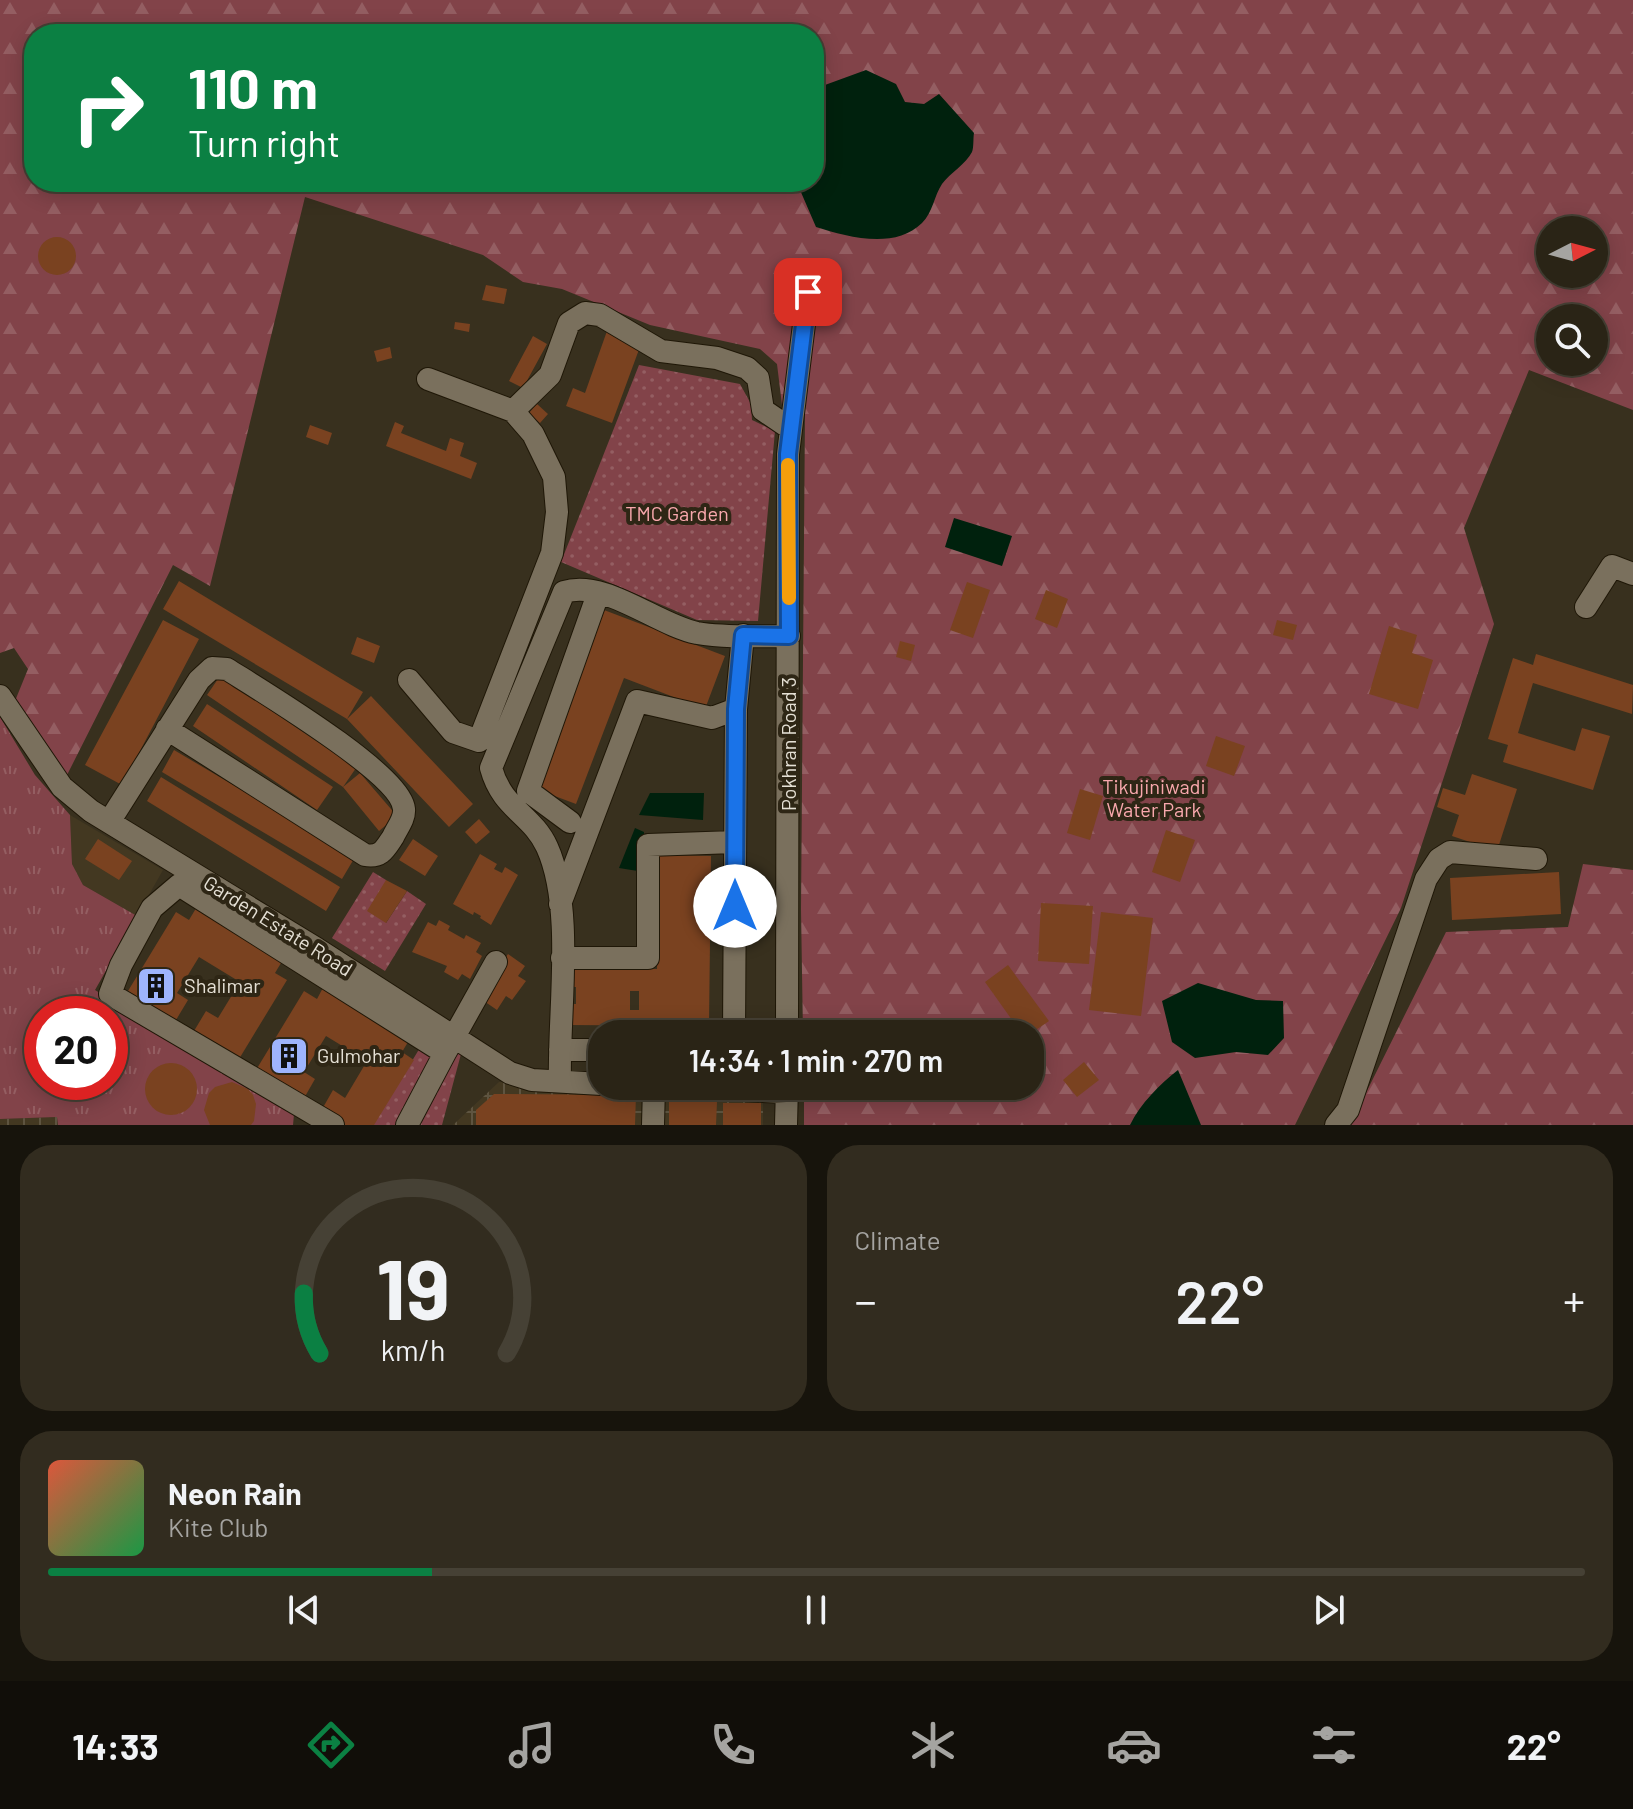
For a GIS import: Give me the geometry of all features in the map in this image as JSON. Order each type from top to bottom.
[{"type":"street","name":"Pokhran Road 3","points":[[787,1020],[788,454],[808,292]]},
{"type":"street","points":[[513,411],[550,375],[569,323],[585,313],[600,315],[661,351],[717,358],[747,368],[758,378],[763,410],[791,429]]},
{"type":"street","points":[[409,680],[453,732],[479,741],[552,553],[557,512],[554,477],[533,434],[513,411],[428,379]]},
{"type":"street","points":[[1586,607],[1612,566],[1633,574]]},
{"type":"street","points":[[560,1081],[563,919],[548,849],[538,830],[515,810],[496,787],[491,768],[564,592],[578,588],[598,594],[695,632],[789,636]]},
{"type":"street","points":[[570,822],[528,791],[598,594]]},
{"type":"street","points":[[734,1020],[736,709],[743,635]]},
{"type":"street","points":[[109,822],[167,729],[199,680],[212,668],[227,669],[359,756],[399,796],[405,807],[403,818],[384,852],[375,856],[365,855],[167,729]]},
{"type":"street","name":"Garden Estate Road","points":[[0,696],[62,787],[300,960],[450,1046],[520,1078],[588,1083]]},
{"type":"street","points":[[560,905],[637,701],[712,718],[736,709]]},
{"type":"street","points":[[562,958],[648,958],[648,845],[735,842]]},
{"type":"street","points":[[1336,1125],[1348,1110],[1426,879],[1439,859],[1450,852],[1536,859]]},
{"type":"street","points":[[300,960],[179,885],[152,908],[121,965],[110,994],[187,1028],[322,1115]]},
{"type":"street","points":[[407,1125],[496,962]]},
{"type":"street","points":[[560,1050],[588,1050]]},
{"type":"street","points":[[653,1125],[654,1100]]},
{"type":"street","points":[[786,1125],[787,1100]]},
{"type":"shaded area","points":[[866,70],[896,84],[905,102],[924,104],[939,94],[974,133],[972,152],[942,184],[926,219],[911,231],[885,239],[870,239],[816,227],[801,192],[824,192],[824,85]]},
{"type":"shaded area","points":[[954,518],[1012,536],[1002,566],[945,547]]},
{"type":"shaded area","points":[[650,793],[704,793],[703,820],[639,815]]},
{"type":"shaded area","points":[[70,815],[163,870],[137,916],[83,885],[72,864]]},
{"type":"shaded area","points":[[635,828],[644,832],[644,872],[619,868]]},
{"type":"shaded area","points":[[1198,983],[1256,1000],[1283,1001],[1284,1038],[1268,1055],[1236,1052],[1195,1058],[1172,1042],[1162,1001]]},
{"type":"shaded area","points":[[1178,1070],[1201,1125],[1130,1125],[1151,1095]]},
{"type":"shaded area","points":[[499,1082],[588,1088],[588,1100],[763,1100],[763,1125],[453,1125]]},
{"type":"shaded area","points":[[57,1117],[58,1125],[0,1125],[0,1119]]},
{"type":"green space","name":"Tikujiniwadi Water Park","points":[[0,0],[1633,0],[1633,410],[1545,376],[1608,376],[1608,304],[1536,304],[1536,373],[1529,370],[1464,528],[1494,624],[1401,908],[1295,1125],[804,1125],[804,1100],[1044,1100],[1044,1020],[803,1020],[805,414],[782,405],[777,364],[760,349],[650,325],[562,289],[523,282],[483,255],[305,197],[210,586],[173,565],[66,777],[15,701],[28,669],[14,648],[0,653]]},
{"type":"green space","name":"TMC Garden","points":[[639,365],[740,384],[751,404],[752,420],[775,431],[758,621],[697,620],[561,562]]},
{"type":"green space","points":[[0,717],[35,775],[70,815],[72,864],[83,885],[137,916],[95,990],[105,996],[24,996],[24,1100],[128,1100],[128,1011],[294,1114],[293,1125],[58,1125],[57,1117],[0,1119]]},
{"type":"green space","points":[[1583,864],[1633,870],[1633,1125],[1350,1125],[1446,932],[1568,927]]},
{"type":"green space","points":[[373,872],[386,880],[386,923],[407,891],[426,904],[385,971],[332,938]]},
{"type":"green space","points":[[429,1033],[461,1054],[442,1125],[373,1125]]},
{"type":"building","points":[[57,237],[71,242],[76,256],[71,270],[57,275],[43,270],[38,256],[43,242]]},
{"type":"building","points":[[486,285],[507,289],[504,304],[482,300]]},
{"type":"building","points":[[455,322],[470,324],[469,332],[454,329]]},
{"type":"building","points":[[607,331],[641,344],[612,423],[566,406],[573,388],[585,393]]},
{"type":"building","points":[[533,336],[547,344],[523,388],[509,381]]},
{"type":"building","points":[[390,347],[392,358],[377,362],[374,351]]},
{"type":"building","points":[[537,404],[548,414],[540,423],[529,413]]},
{"type":"building","points":[[395,422],[404,426],[401,433],[446,451],[450,438],[464,443],[460,456],[477,463],[471,479],[386,446]]},
{"type":"building","points":[[310,425],[332,433],[328,445],[306,437]]},
{"type":"building","points":[[179,581],[363,692],[347,719],[163,609]]},
{"type":"building","points":[[967,582],[990,590],[973,638],[950,630]]},
{"type":"building","points":[[1046,590],[1068,599],[1057,628],[1035,619]]},
{"type":"building","points":[[604,610],[725,656],[705,709],[624,678],[576,804],[536,789]]},
{"type":"building","points":[[163,620],[199,639],[122,785],[85,765]]},
{"type":"building","points":[[1277,620],[1297,625],[1293,640],[1273,635]]},
{"type":"building","points":[[1389,626],[1417,635],[1412,653],[1433,660],[1418,709],[1369,694]]},
{"type":"building","points":[[357,637],[380,646],[374,663],[351,654]]},
{"type":"building","points":[[900,641],[915,645],[911,661],[896,657]]},
{"type":"building","points":[[1536,654],[1633,685],[1632,714],[1533,683],[1518,733],[1575,751],[1582,728],[1610,736],[1593,790],[1503,762],[1508,745],[1488,739],[1513,658],[1533,665]]},
{"type":"building","points":[[220,676],[356,768],[343,787],[207,695]]},
{"type":"building","points":[[371,696],[473,804],[449,827],[347,719]]},
{"type":"building","points":[[207,704],[333,787],[317,810],[193,726]]},
{"type":"building","points":[[1216,736],[1245,746],[1234,776],[1206,766]]},
{"type":"building","points":[[174,750],[355,857],[342,879],[162,772]]},
{"type":"building","points":[[360,773],[397,816],[379,831],[343,787]]},
{"type":"building","points":[[1472,774],[1517,789],[1497,851],[1452,836],[1459,815],[1437,807],[1443,788],[1465,795]]},
{"type":"building","points":[[161,777],[340,887],[326,911],[147,801]]},
{"type":"building","points":[[1080,789],[1103,796],[1090,840],[1067,833]]},
{"type":"building","points":[[479,819],[490,832],[476,844],[465,832]]},
{"type":"building","points":[[1166,830],[1195,840],[1180,882],[1152,872]]},
{"type":"building","points":[[98,839],[132,861],[119,880],[85,859]]},
{"type":"building","points":[[413,839],[438,856],[425,876],[399,860]]},
{"type":"building","points":[[480,854],[497,864],[494,869],[502,873],[505,867],[518,875],[491,925],[474,912],[473,915],[453,904]]},
{"type":"building","points":[[658,855],[711,856],[709,1020],[588,1020],[588,1025],[568,1025],[568,1004],[576,1004],[576,987],[568,987],[568,969],[657,969]],"holes":[[[630,991],[639,991],[639,1010],[630,1010]]]},
{"type":"building","points":[[1559,872],[1561,914],[1452,920],[1450,878]]},
{"type":"building","points":[[386,880],[407,891],[386,923],[367,911]]},
{"type":"building","points":[[1041,903],[1093,906],[1089,964],[1038,961]]},
{"type":"building","name":"Shalimar","points":[[198,905],[284,958],[275,973],[287,980],[239,1059],[194,1031],[206,1011],[218,1018],[240,982],[199,957],[177,993],[188,1000],[176,1020],[128,991],[176,912],[189,920]]},
{"type":"building","points":[[1101,912],[1153,918],[1141,1016],[1089,1010]]},
{"type":"building","points":[[439,920],[450,926],[448,930],[464,939],[466,935],[481,943],[476,952],[482,956],[470,979],[462,974],[458,980],[444,972],[447,966],[412,952],[428,922],[436,926]]},
{"type":"building","points":[[508,954],[525,966],[518,976],[526,981],[512,1000],[506,996],[497,1010],[478,997]]},
{"type":"building","points":[[1008,965],[1049,1021],[1044,1024],[1044,1020],[1012,1020],[985,982]]},
{"type":"building","name":"Gulmohar","points":[[325,984],[411,1037],[402,1052],[414,1060],[374,1125],[344,1125],[321,1111],[333,1090],[345,1098],[367,1061],[326,1036],[304,1072],[315,1079],[303,1100],[256,1070],[304,991],[317,999]]},
{"type":"building","points":[[1084,1062],[1099,1080],[1077,1097],[1063,1080]]},
{"type":"building","points":[[171,1063],[189,1071],[197,1089],[189,1107],[171,1115],[153,1107],[145,1089],[153,1071]]},
{"type":"building","points":[[232,1082],[248,1089],[253,1095],[256,1104],[254,1121],[251,1125],[210,1125],[204,1110],[209,1093],[215,1087]]},
{"type":"building","points":[[494,1094],[588,1095],[588,1100],[636,1100],[635,1125],[476,1125],[476,1110]]},
{"type":"building","points":[[669,1102],[717,1102],[716,1125],[669,1125]]},
{"type":"building","points":[[723,1103],[761,1103],[761,1125],[723,1125]]},
{"type":"slow traffic","points":[[788,465],[789,598]]},
{"type":"place","name":"Shalimar","points":[[156,986]]},
{"type":"place","name":"Gulmohar","points":[[289,1056]]},
{"type":"route","points":[[735,906],[736,709],[743,635],[789,636],[788,454],[808,292]]}]
